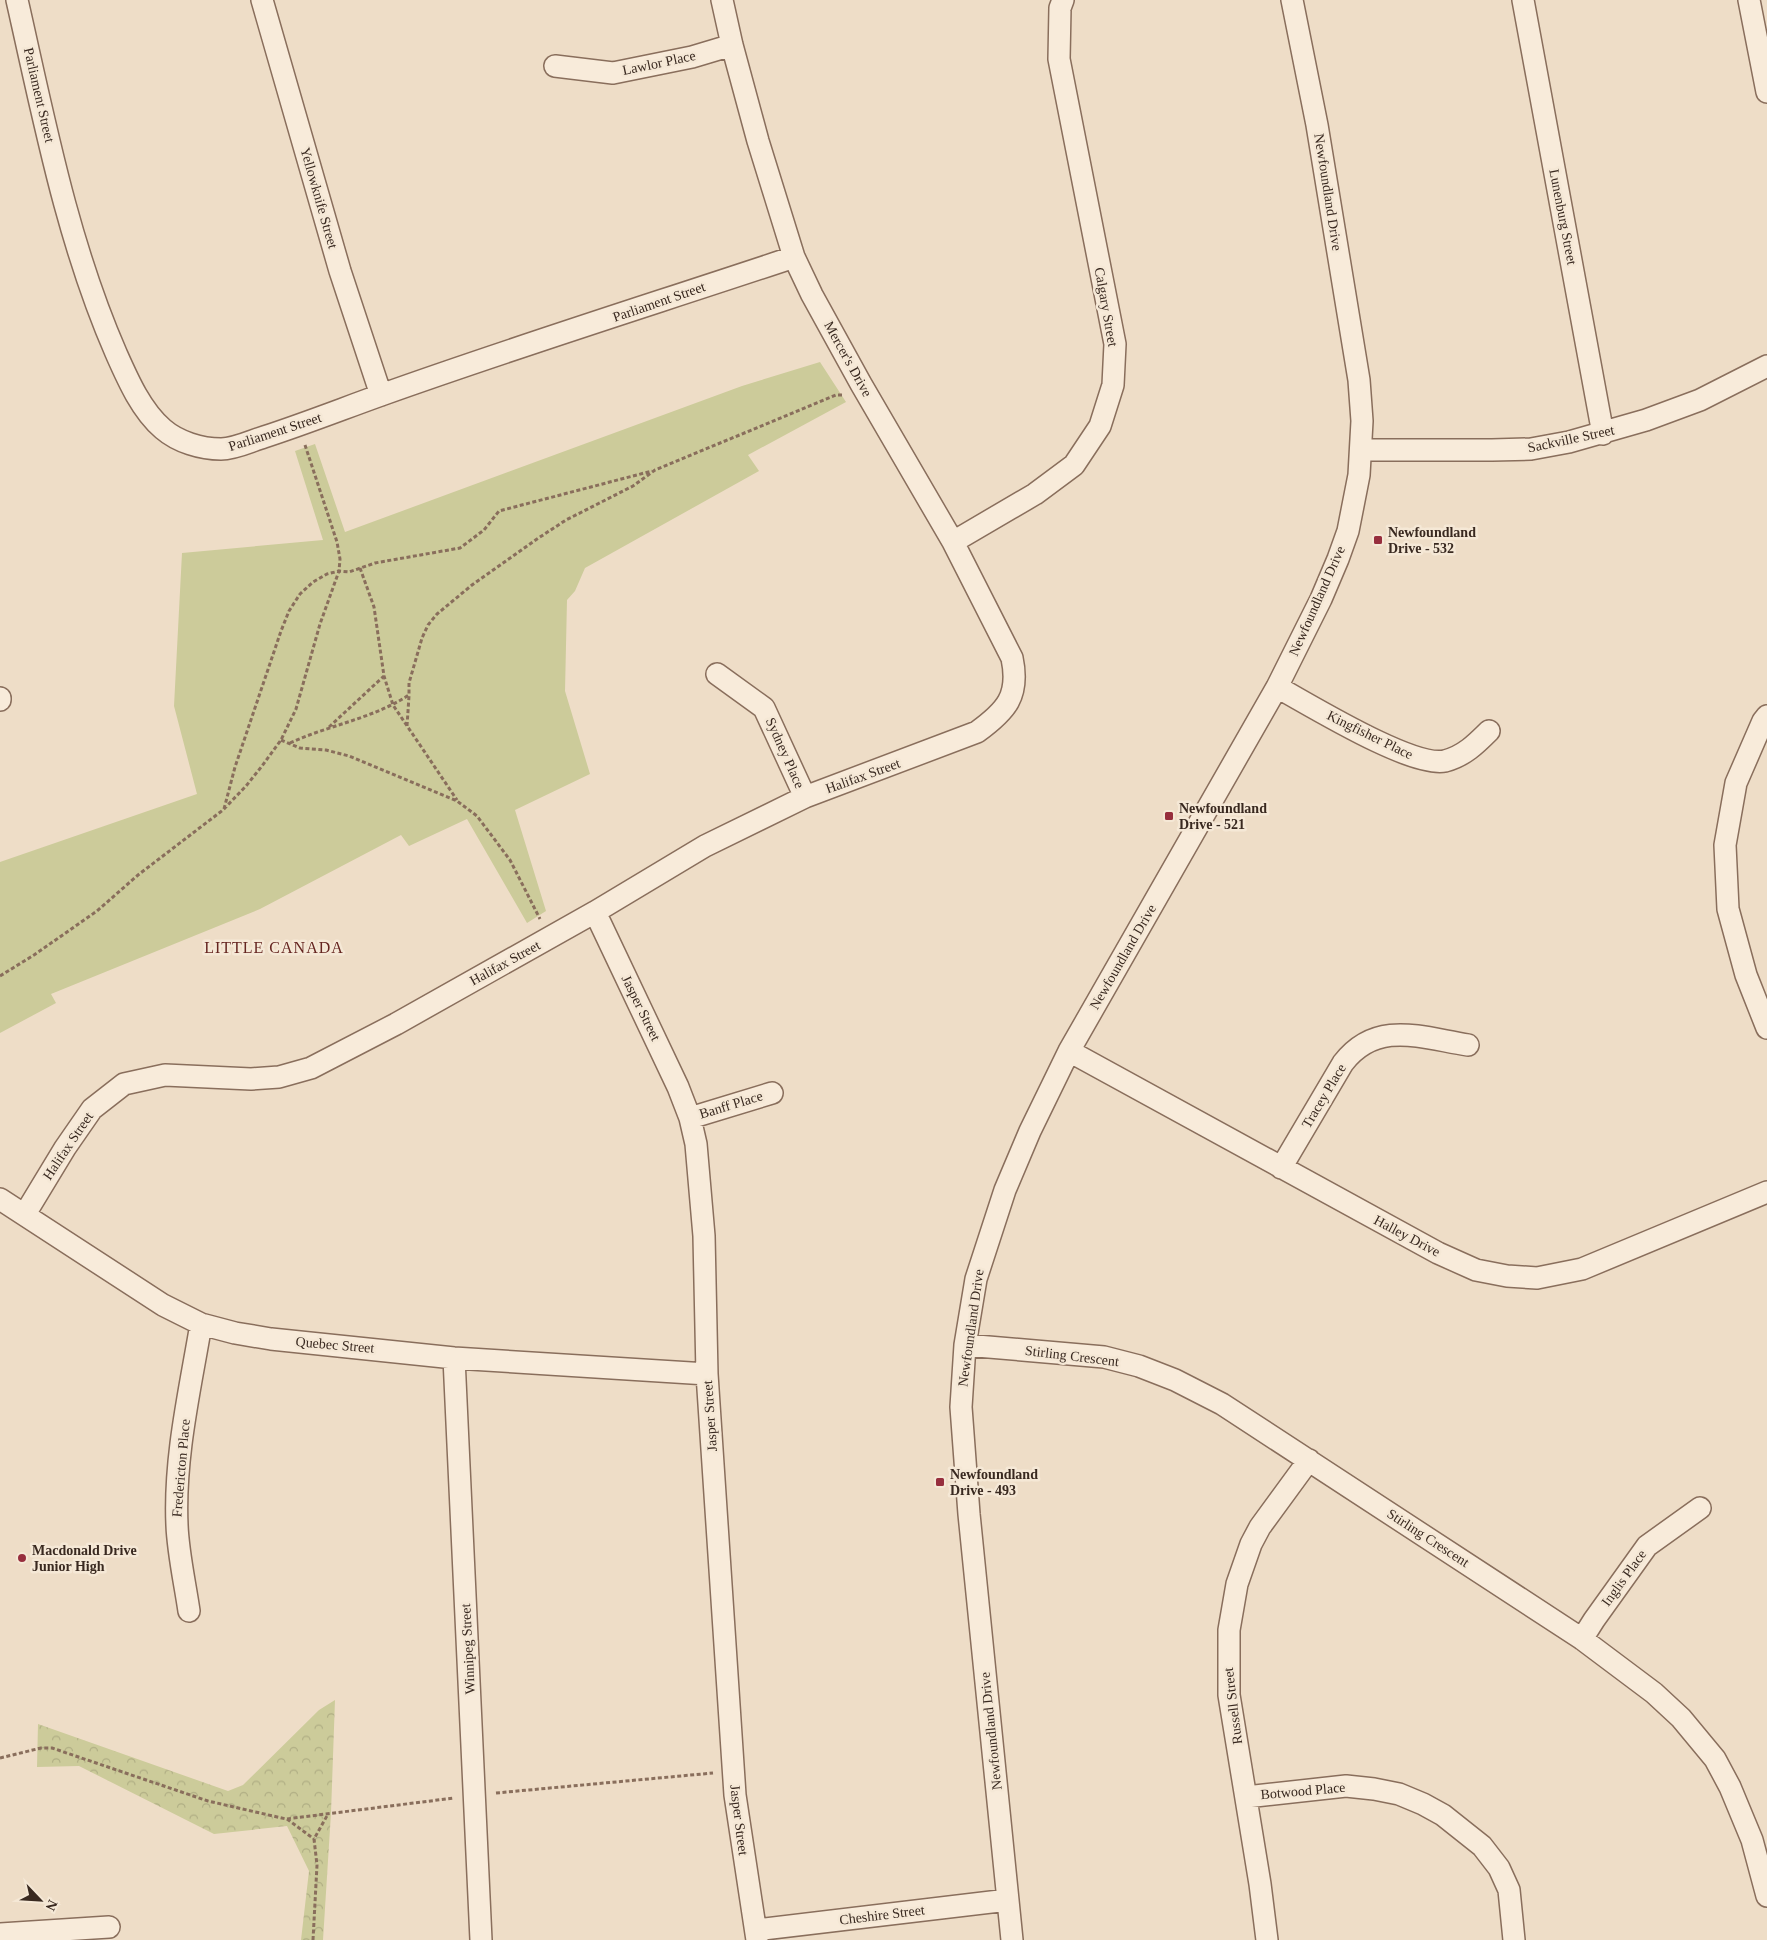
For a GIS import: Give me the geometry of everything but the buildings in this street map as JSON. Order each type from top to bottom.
[{"type":"street","name":"Parliament Street","points":[[17,0],[46,128],[72,230],[97,309],[125,372],[145,409],[164,430],[182,442],[222,449],[301,425],[381,395],[794,256]]},
{"type":"street","name":"Yellowknife Street","points":[[262,0],[340,271],[381,395]]},
{"type":"street","name":"Mercer's Drive","points":[[722,0],[758,141],[794,256],[812,295],[952,542],[1012,658],[1016,675],[1011,699]]},
{"type":"street","name":"Calgary Street","points":[[952,542],[1035,494],[1074,465],[1100,426],[1113,385],[1115,344],[1060,59],[1060,8],[1064,0]]},
{"type":"street","name":"Newfoundland Drive","points":[[1012,1940],[969,1514],[961,1407],[965,1345],[976,1279],[1005,1190],[1030,1131],[1069,1051],[1277,687],[1321,599],[1338,559],[1354,502],[1362,450],[1359,380],[1317,125],[1292,0]]},
{"type":"street","name":"Lunenburg Street","points":[[1523,0],[1603,434]]},
{"type":"street","points":[[1749,0],[1767,92]]},
{"type":"street","name":"Lawlor Place","points":[[555,66],[613,73],[692,57],[732,45]]},
{"type":"street","name":"Sackville Street","points":[[1362,450],[1464,451],[1531,449],[1603,434],[1646,420],[1700,400],[1767,366]]},
{"type":"street","name":"Sydney Place","points":[[717,674],[764,708],[805,797]]},
{"type":"street","name":"Kingfisher Place","points":[[1277,687],[1393,749],[1430,761],[1443,761],[1457,757],[1470,750],[1489,731]]},
{"type":"street","name":"Halifax Street","points":[[25,1214],[65,1148],[92,1109],[124,1084],[164,1075],[251,1079],[279,1077],[310,1068],[396,1024],[595,912],[704,846],[805,797],[977,732],[997,718],[1011,699]]},
{"type":"street","points":[[1767,716],[1763,721],[1736,783],[1725,845],[1728,909],[1746,975],[1767,1028]]},
{"type":"street","name":"Jasper Street","points":[[595,912],[678,1087],[690,1118],[696,1144],[704,1236],[707,1374],[736,1795],[756,1935]]},
{"type":"street","name":"Tracey Place","points":[[1281,1168],[1343,1063],[1352,1052],[1364,1043],[1378,1036],[1395,1034],[1468,1045]]},
{"type":"street","name":"Halley Drive","points":[[1069,1051],[1438,1253],[1476,1270],[1507,1276],[1536,1278],[1582,1269],[1767,1192]]},
{"type":"street","name":"Banff Place","points":[[690,1118],[772,1093]]},
{"type":"street","name":"Quebec Street","points":[[0,1199],[163,1305],[202,1324],[235,1333],[271,1339],[454,1358],[707,1374]]},
{"type":"street","name":"Fredericton Place","points":[[189,1612],[177,1525],[179,1469],[184,1424],[202,1324]]},
{"type":"street","name":"Stirling Crescent","points":[[965,1345],[1104,1357],[1139,1366],[1175,1380],[1222,1404],[1582,1639],[1654,1692],[1682,1718],[1711,1753],[1730,1787],[1741,1813],[1752,1840],[1766,1888]]},
{"type":"street","name":"Winnipeg Street","points":[[454,1358],[482,1940]]},
{"type":"street","name":"Russell Street","points":[[1267,1940],[1229,1695],[1227,1662],[1229,1630],[1237,1584],[1251,1544],[1260,1527],[1308,1460]]},
{"type":"street","name":"Inglis Place","points":[[1582,1639],[1647,1546],[1700,1508]]},
{"type":"street","name":"Botwood Place","points":[[1246,1796],[1346,1786],[1398,1794],[1423,1804],[1443,1815],[1482,1846],[1499,1868],[1509,1890],[1514,1940]]},
{"type":"street","name":"Cheshire Street","points":[[756,1935],[1008,1900]]},
{"type":"street","points":[[0,1934],[109,1927]]},
{"type":"path","points":[[223,810],[289,611],[300,594],[313,582],[327,574],[339,571],[349,572],[394,559],[460,548],[484,530],[499,511],[655,470],[836,395],[846,395]]},
{"type":"path","points":[[0,976],[97,911],[138,875],[223,810],[246,786],[281,740],[296,709],[320,624],[339,571],[340,559],[338,542],[305,445]]},
{"type":"path","points":[[407,726],[410,683],[422,638],[428,625],[437,614],[472,585],[537,539],[566,520],[633,486],[655,470]]},
{"type":"path","points":[[360,568],[374,607],[384,676],[393,705],[457,801]]},
{"type":"path","points":[[327,729],[384,676]]},
{"type":"path","points":[[290,743],[393,705],[409,695]]},
{"type":"path","points":[[281,740],[300,748],[326,750],[350,756],[457,801],[477,816],[510,860],[540,919]]},
{"type":"path","points":[[0,1758],[41,1748],[52,1748],[208,1801],[286,1819],[457,1798]]},
{"type":"path","points":[[496,1793],[716,1773]]},
{"type":"path","points":[[313,1940],[317,1865],[314,1839],[328,1813]]},
{"type":"path","points":[[286,1819],[314,1839]]},
{"type":"green space","points":[[820,362],[846,402],[748,455],[759,471],[585,568],[575,591],[567,600],[565,691],[590,774],[515,810],[546,911],[527,923],[467,819],[409,846],[401,835],[260,909],[51,994],[56,1003],[0,1033],[0,862],[197,794],[174,706],[182,553],[323,540],[295,451],[315,444],[345,532],[742,386]]},
{"type":"green space","points":[[335,1700],[331,1813],[323,1940],[301,1940],[309,1871],[287,1826],[214,1834],[79,1766],[37,1767],[38,1724],[228,1791],[243,1785],[319,1710]]},
{"type":"place","name":"Newfoundland Drive - 532","points":[[1378,540]]},
{"type":"place","name":"Newfoundland Drive - 521","points":[[1169,816]]},
{"type":"place","name":"Newfoundland Drive - 493","points":[[940,1482]]},
{"type":"place","name":"Macdonald Drive Junior High","points":[[22,1558]]},
{"type":"district","name":"LITTLE CANADA","points":[[274,947]]}]
